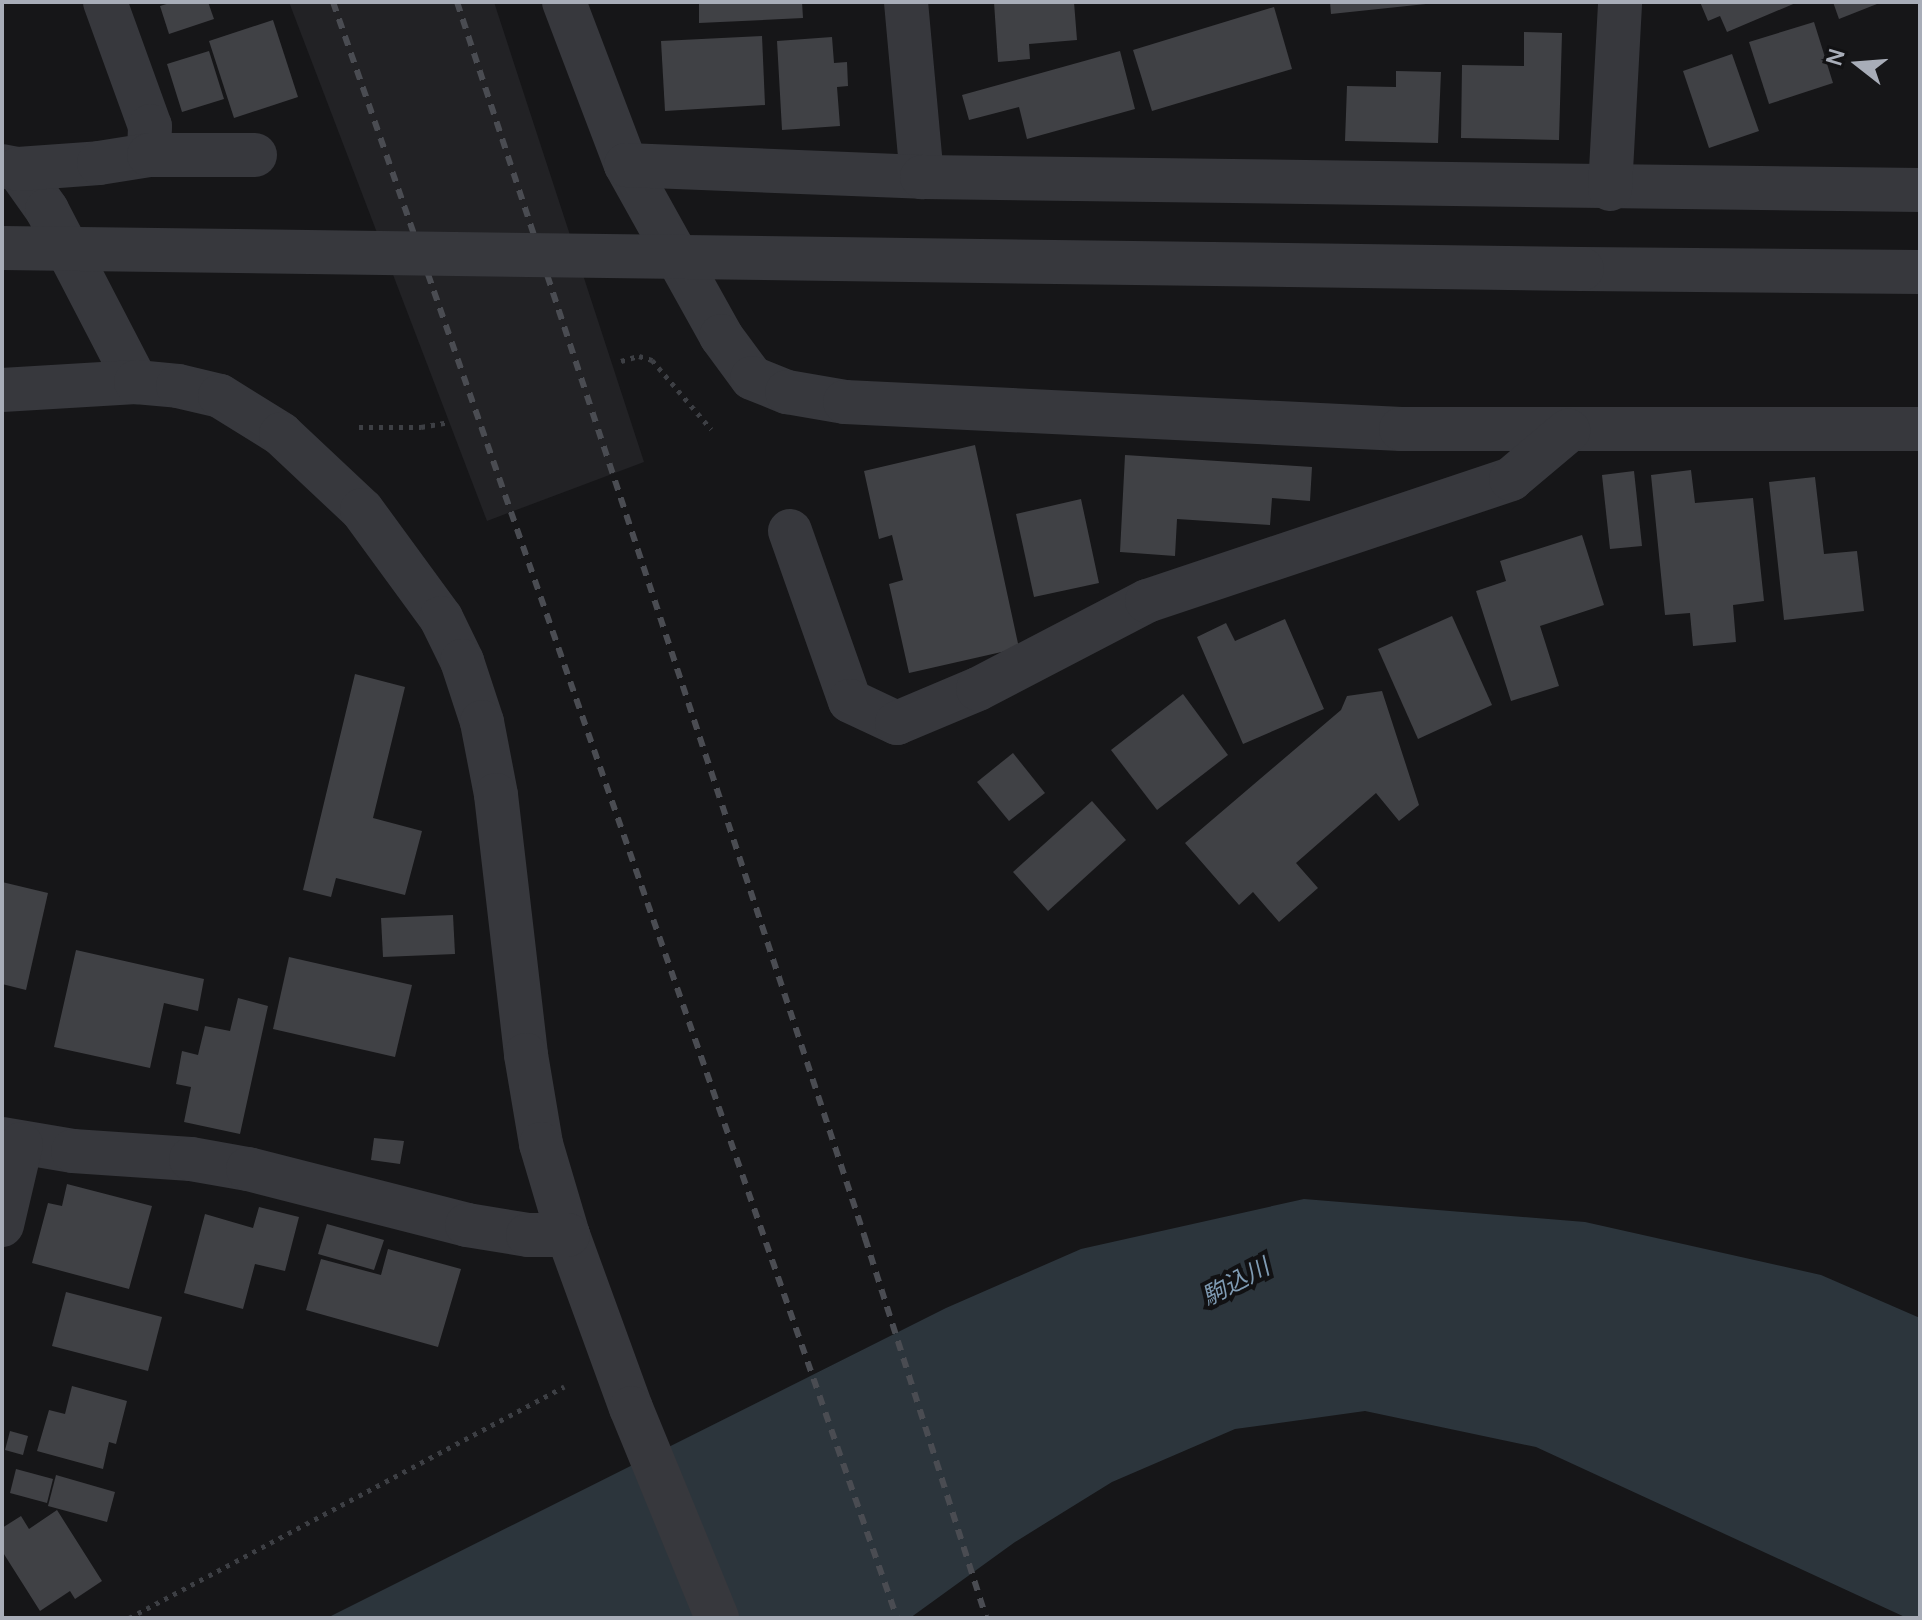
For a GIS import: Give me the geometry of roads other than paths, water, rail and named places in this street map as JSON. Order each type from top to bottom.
[{"type":"street","points":[[105,2],[150,126],[149,155]]},
{"type":"street","points":[[564,2],[626,165],[721,336],[752,378],[787,392],[860,403],[1401,429],[1920,429]]},
{"type":"street","points":[[906,2],[922,177]]},
{"type":"street","points":[[1610,189],[1620,2]]},
{"type":"street","points":[[10,168],[99,163],[149,155],[255,155]]},
{"type":"street","points":[[626,165],[922,177],[1610,189],[1920,190]]},
{"type":"street","points":[[10,168],[47,210],[136,382]]},
{"type":"street","points":[[2,248],[1920,272]]},
{"type":"street","points":[[2,390],[136,382],[178,386],[220,396],[281,434],[362,510],[441,618],[462,661],[482,722],[503,847],[526,1055],[541,1144],[568,1235],[631,1408],[717,1618]]},
{"type":"street","points":[[790,531],[850,701],[897,723],[978,689],[1147,601],[1511,479],[1568,431]]},
{"type":"street","points":[[2,1225],[12,1141],[191,1159],[248,1169],[467,1225],[528,1235],[568,1235]]},
{"type":"water","name":"駒込川","points":[[1304,1199],[1585,1222],[1821,1275],[1920,1318],[1920,1618],[1907,1618],[1536,1447],[1365,1411],[1235,1429],[1112,1482],[1015,1542],[910,1618],[327,1618],[946,1308],[1081,1249]]},
{"type":"railway","points":[[333,2],[897,1618]]},
{"type":"railway","points":[[457,2],[865,1238],[986,1618]]}]
